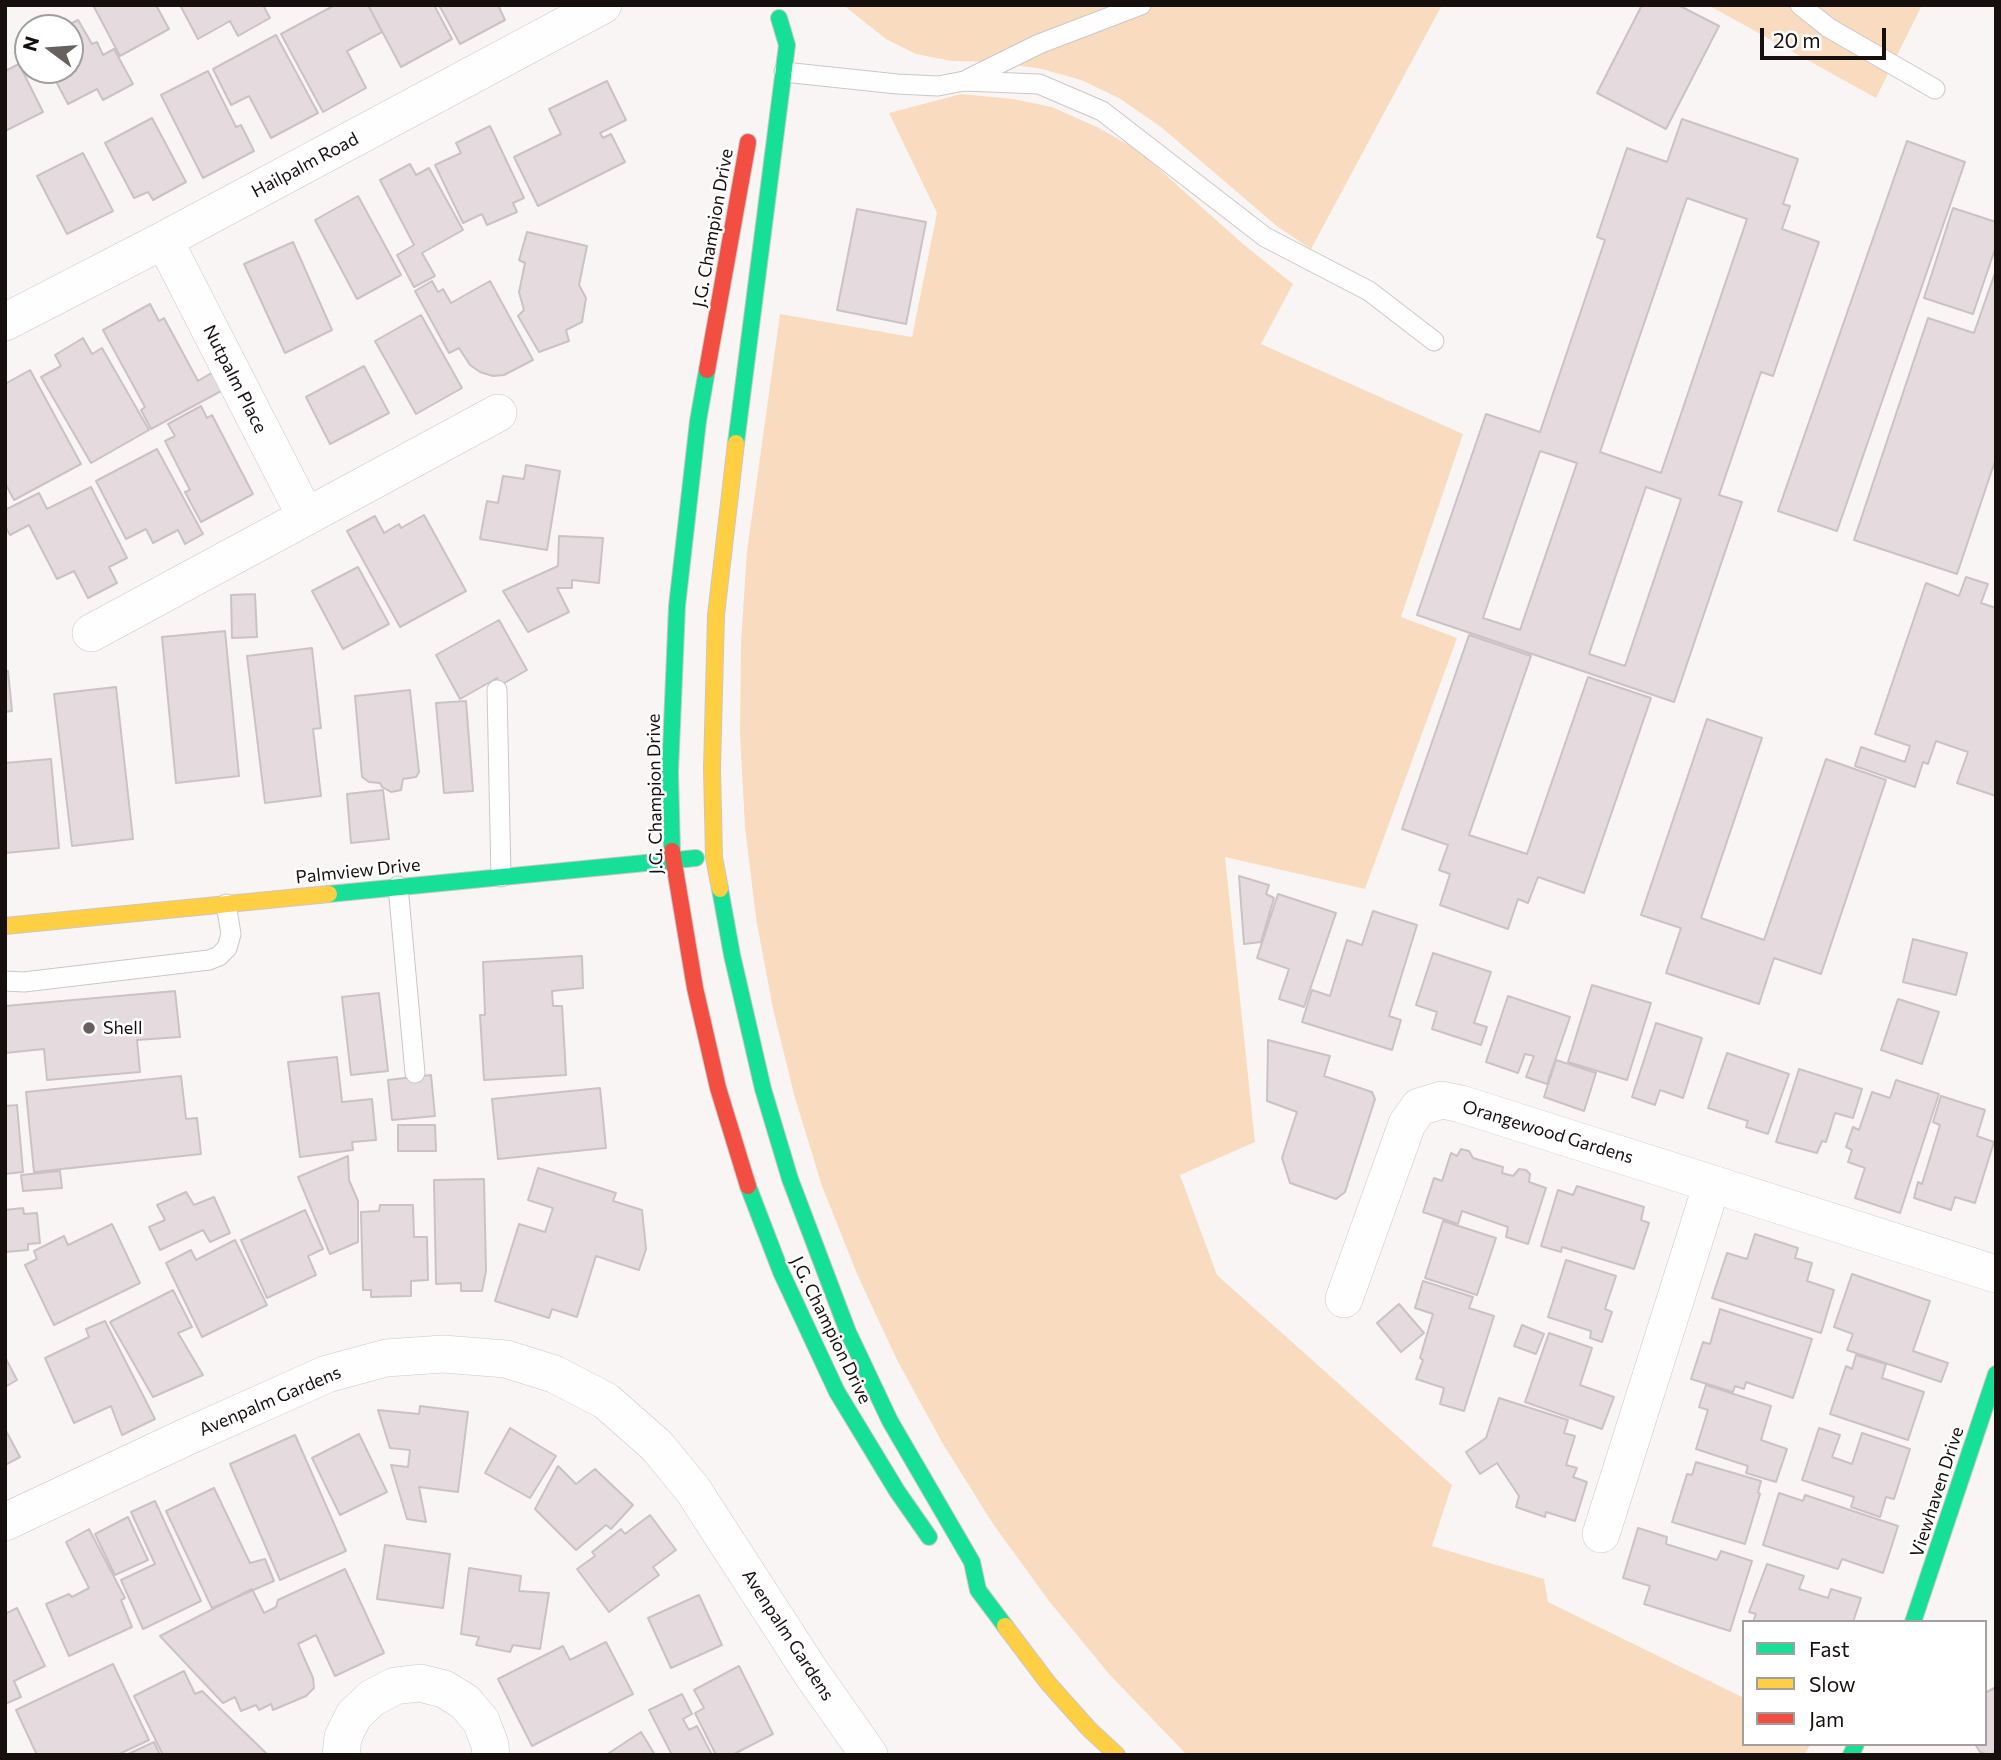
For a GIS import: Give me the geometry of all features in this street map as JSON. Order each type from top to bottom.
[{"type":"main road","name":"J.G. Champion Drive","points":[[769,35],[780,12]]},
{"type":"main road","name":"J.G. Champion Drive","points":[[780,12],[787,45],[716,615],[712,769],[714,857],[743,1011],[790,1179],[848,1332],[890,1421],[972,1562],[978,1590]]},
{"type":"main road","name":"J.G. Champion Drive","points":[[750,126],[698,421],[677,606],[670,772],[672,860],[695,988],[718,1087],[749,1191],[781,1272],[837,1392],[897,1491],[936,1546]]},
{"type":"main road","name":"Palmview Drive","points":[[5,926],[714,857]]},
{"type":"main road","name":"Viewhaven Drive","points":[[1914,1620],[1996,1374]]},
{"type":"main road","name":"J.G. Champion Drive","points":[[959,1579],[978,1590],[1048,1683],[1089,1729],[1117,1755]]},
{"type":"street","name":"Hailpalm Road","points":[[5,322],[603,5]]},
{"type":"street","name":"Nutpalm Place","points":[[164,240],[306,517]]},
{"type":"street","points":[[91,633],[498,413]]},
{"type":"street","name":"Orangewood Gardens","points":[[1344,1299],[1407,1124],[1419,1107],[1442,1100],[1996,1274]]},
{"type":"street","points":[[1601,1534],[1713,1184]]},
{"type":"street","name":"Avenpalm Gardens","points":[[5,1522],[327,1374],[386,1358],[443,1354],[506,1359],[554,1374],[606,1401],[657,1446],[693,1490],[810,1671],[869,1755]]},
{"type":"street","points":[[341,1755],[344,1737],[354,1715],[372,1698],[395,1686],[420,1684],[444,1689],[465,1702],[481,1721],[491,1755]]},
{"type":"lane","points":[[964,81],[1039,44],[1141,5]]},
{"type":"lane","points":[[1800,5],[1829,28],[1935,89]]},
{"type":"lane","points":[[783,72],[938,86],[964,81],[1039,84],[1102,111],[1265,237],[1369,291],[1434,341]]},
{"type":"lane","points":[[497,691],[501,877]]},
{"type":"lane","points":[[398,886],[415,1073]]},
{"type":"lane","points":[[5,981],[24,982],[209,960],[228,948],[231,934],[226,904]]},
{"type":"shaded area","points":[[843,5],[1442,5],[1311,249],[1278,227],[1161,127],[1119,98],[1081,80],[1042,69],[997,62],[951,61],[916,54],[886,39]]},
{"type":"shaded area","points":[[1708,5],[1922,5],[1876,98]]},
{"type":"shaded area","points":[[961,94],[1013,99],[1052,107],[1099,128],[1139,151],[1243,244],[1293,284],[1261,344],[1463,434],[1401,617],[1457,638],[1365,889],[1225,857],[1255,1142],[1180,1175],[1217,1275],[1452,1485],[1432,1546],[1544,1579],[1548,1602],[1742,1697],[1742,1746],[1810,1746],[1804,1755],[1187,1755],[1109,1674],[1049,1601],[993,1524],[943,1444],[897,1360],[857,1274],[822,1186],[795,1098],[773,1009],[756,918],[745,827],[740,735],[741,642],[747,551],[780,314],[912,337],[937,213],[889,113]]},
{"type":"building","points":[[93,5],[156,5],[169,29],[120,56]]},
{"type":"building","points":[[180,5],[263,5],[270,18],[238,36],[230,21],[198,39]]},
{"type":"building","points":[[335,5],[368,5],[382,32],[347,51],[366,88],[323,112],[281,34]]},
{"type":"building","points":[[368,5],[434,5],[452,39],[401,67]]},
{"type":"building","points":[[439,5],[498,5],[505,20],[460,44]]},
{"type":"building","points":[[1642,5],[1678,5],[1719,26],[1666,129],[1597,93]]},
{"type":"building","points":[[84,30],[92,44],[97,42],[103,55],[114,49],[133,84],[103,100],[97,89],[68,104],[57,84],[84,84]]},
{"type":"building","points":[[276,35],[318,113],[271,138],[249,96],[231,105],[213,69]]},
{"type":"building","points":[[14,66],[14,84],[29,84],[43,112],[5,131],[5,71]]},
{"type":"building","points":[[208,71],[236,127],[241,125],[254,151],[203,178],[161,95]]},
{"type":"building","points":[[607,81],[626,120],[600,133],[603,138],[611,134],[625,162],[538,206],[514,157],[561,134],[549,109]]},
{"type":"building","points":[[152,118],[186,182],[153,200],[148,192],[134,198],[105,143]]},
{"type":"building","points":[[1682,119],[1798,159],[1783,204],[1790,206],[1782,229],[1819,242],[1773,376],[1761,372],[1719,495],[1742,502],[1674,702],[1417,615],[1486,414],[1540,432],[1605,240],[1597,237],[1627,148],[1667,162]],"holes":[[[1687,198],[1747,219],[1661,473],[1600,452]],[[1540,451],[1577,463],[1520,630],[1483,618]],[[1646,487],[1681,499],[1625,666],[1589,654]]]},
{"type":"building","points":[[490,126],[524,198],[513,203],[517,212],[487,225],[482,214],[463,223],[435,165],[461,153],[456,143]]},
{"type":"building","points":[[1907,141],[1965,162],[1837,531],[1778,511]]},
{"type":"building","points":[[83,153],[113,211],[67,234],[37,176]]},
{"type":"building","points":[[410,164],[416,175],[429,168],[463,230],[422,253],[435,276],[414,287],[397,255],[414,245],[380,180]]},
{"type":"building","points":[[358,196],[401,275],[357,299],[315,220]]},
{"type":"building","points":[[1953,208],[1996,222],[1996,246],[1973,314],[1924,298]]},
{"type":"building","points":[[857,209],[926,222],[906,324],[837,310]]},
{"type":"building","points":[[527,232],[587,246],[579,285],[586,298],[582,322],[566,330],[569,341],[539,352],[518,316],[524,310],[519,292],[525,263],[519,260]]},
{"type":"building","points":[[293,242],[332,330],[285,353],[244,264]]},
{"type":"building","points":[[1996,270],[1996,458],[1957,574],[1854,540],[1928,318],[1974,333]]},
{"type":"building","points":[[432,281],[438,292],[443,289],[451,303],[490,281],[533,360],[504,375],[493,376],[470,365],[459,348],[449,353],[415,291]]},
{"type":"building","points":[[150,304],[159,321],[164,318],[198,381],[213,372],[223,390],[151,429],[141,410],[145,407],[103,330]]},
{"type":"building","points":[[421,315],[462,388],[416,414],[375,341]]},
{"type":"building","points":[[83,338],[92,354],[102,348],[149,430],[91,463],[41,377],[61,366],[55,355]]},
{"type":"building","points":[[364,366],[389,413],[330,444],[306,397]]},
{"type":"building","points":[[30,370],[81,464],[14,500],[5,483],[5,384]]},
{"type":"building","points":[[201,406],[207,418],[212,415],[253,494],[201,522],[185,492],[190,490],[165,441],[175,436],[168,424]]},
{"type":"building","points":[[157,449],[203,534],[185,544],[178,530],[153,543],[146,529],[126,539],[96,481]]},
{"type":"building","points":[[526,465],[560,471],[547,550],[480,539],[487,501],[498,503],[503,476],[524,479]]},
{"type":"building","points":[[91,487],[127,558],[109,567],[117,583],[88,598],[74,571],[57,579],[29,525],[10,535],[5,526],[5,510],[39,493],[47,509]]},
{"type":"building","points":[[424,515],[466,591],[400,627],[347,531],[375,516],[384,533],[399,524],[401,528]]},
{"type":"building","points":[[559,536],[603,538],[599,583],[572,580],[572,588],[557,588],[569,612],[528,632],[503,591],[558,566]]},
{"type":"building","points":[[358,567],[389,624],[343,649],[312,591]]},
{"type":"building","points":[[1966,577],[1988,584],[1981,603],[1996,608],[1996,796],[1957,783],[1968,752],[1936,741],[1928,764],[1923,762],[1915,787],[1855,766],[1861,747],[1905,762],[1910,746],[1875,734],[1926,583],[1959,596]]},
{"type":"building","points":[[255,594],[257,637],[232,638],[231,595]]},
{"type":"building","points":[[499,620],[527,670],[501,685],[497,678],[460,699],[436,655]]},
{"type":"building","points":[[225,631],[239,776],[176,783],[162,637]]},
{"type":"building","points":[[1469,635],[1531,656],[1469,835],[1527,854],[1588,677],[1651,698],[1584,893],[1538,877],[1528,903],[1518,899],[1508,929],[1440,905],[1450,874],[1439,870],[1448,845],[1402,829]]},
{"type":"building","points":[[312,648],[321,728],[313,729],[321,796],[265,803],[247,656]]},
{"type":"building","points":[[8,671],[12,711],[5,712],[5,672]]},
{"type":"building","points":[[116,687],[133,839],[72,846],[54,694]]},
{"type":"building","points":[[410,690],[419,772],[416,777],[403,779],[401,790],[391,792],[380,783],[369,782],[362,777],[355,696]]},
{"type":"building","points":[[466,701],[473,791],[444,793],[436,703]]},
{"type":"building","points":[[1707,719],[1762,738],[1701,918],[1764,940],[1826,759],[1886,780],[1821,974],[1774,958],[1759,1004],[1666,973],[1681,928],[1641,915]]},
{"type":"building","points":[[51,759],[59,848],[5,853],[5,763]]},
{"type":"building","points":[[383,790],[389,839],[351,843],[347,794]]},
{"type":"building","points":[[1239,876],[1269,885],[1266,894],[1274,898],[1261,942],[1244,944]]},
{"type":"building","points":[[1278,894],[1336,913],[1304,1007],[1279,999],[1289,969],[1257,958]]},
{"type":"building","points":[[1373,911],[1417,925],[1389,1016],[1401,1020],[1392,1050],[1302,1022],[1312,990],[1330,996],[1347,940],[1362,945]]},
{"type":"building","points":[[1913,939],[1967,953],[1956,995],[1903,982]]},
{"type":"building","points":[[1433,953],[1491,972],[1474,1023],[1487,1027],[1481,1045],[1432,1029],[1437,1012],[1416,1005]]},
{"type":"building","points":[[582,956],[583,988],[552,991],[553,1006],[562,1006],[566,1075],[484,1080],[480,1015],[485,1015],[483,962]]},
{"type":"building","points":[[1592,985],[1651,1003],[1627,1080],[1568,1062]]},
{"type":"building","points":[[175,991],[180,1037],[137,1040],[140,1072],[47,1080],[44,1049],[5,1053],[5,1006]]},
{"type":"building","points":[[379,993],[388,1071],[351,1075],[342,997]]},
{"type":"building","points":[[1508,996],[1570,1017],[1547,1084],[1526,1077],[1534,1056],[1525,1054],[1518,1073],[1486,1062]]},
{"type":"building","points":[[1898,999],[1939,1012],[1922,1064],[1881,1050]]},
{"type":"building","points":[[1656,1023],[1702,1038],[1683,1098],[1660,1090],[1655,1105],[1632,1097]]},
{"type":"building","points":[[1268,1040],[1330,1056],[1324,1076],[1372,1092],[1375,1099],[1345,1192],[1336,1199],[1290,1183],[1282,1158],[1297,1112],[1267,1101]]},
{"type":"building","points":[[1727,1053],[1789,1074],[1768,1134],[1746,1127],[1748,1121],[1708,1108]]},
{"type":"building","points":[[337,1057],[342,1102],[372,1099],[376,1140],[352,1142],[353,1150],[300,1157],[288,1062]]},
{"type":"building","points":[[1556,1060],[1596,1073],[1584,1111],[1544,1097]]},
{"type":"building","points":[[1799,1069],[1862,1089],[1853,1118],[1835,1113],[1826,1142],[1822,1141],[1817,1153],[1776,1142]]},
{"type":"building","points":[[431,1075],[435,1116],[392,1120],[388,1080]]},
{"type":"building","points":[[181,1076],[186,1119],[197,1118],[201,1154],[34,1172],[26,1092]]},
{"type":"building","points":[[1896,1080],[1939,1094],[1900,1213],[1855,1198],[1865,1168],[1848,1162],[1852,1150],[1846,1147],[1853,1127],[1859,1130],[1872,1092],[1890,1098]]},
{"type":"building","points":[[600,1088],[606,1148],[498,1159],[492,1099]]},
{"type":"building","points":[[1941,1096],[1985,1110],[1977,1136],[1994,1142],[1975,1203],[1955,1197],[1951,1210],[1914,1198],[1918,1182],[1922,1184],[1940,1125],[1933,1122]]},
{"type":"building","points":[[17,1105],[23,1172],[5,1174],[5,1106]]},
{"type":"building","points":[[398,1125],[435,1125],[436,1151],[398,1151]]},
{"type":"building","points":[[1461,1149],[1469,1151],[1473,1158],[1503,1167],[1502,1173],[1513,1176],[1519,1169],[1526,1170],[1530,1174],[1529,1182],[1546,1188],[1528,1244],[1506,1237],[1508,1227],[1462,1211],[1458,1224],[1423,1212],[1434,1178],[1442,1181],[1451,1153],[1457,1156]]},
{"type":"building","points":[[348,1156],[349,1180],[358,1201],[358,1242],[330,1254],[298,1177]]},
{"type":"building","points":[[538,1168],[616,1193],[613,1201],[642,1210],[646,1249],[639,1270],[596,1256],[577,1317],[552,1309],[549,1318],[495,1301],[519,1224],[545,1232],[553,1208],[528,1200]]},
{"type":"building","points":[[60,1171],[62,1188],[23,1191],[21,1175]]},
{"type":"building","points":[[484,1179],[486,1271],[482,1291],[461,1291],[461,1283],[436,1284],[434,1180]]},
{"type":"building","points":[[1577,1186],[1644,1207],[1641,1220],[1649,1223],[1634,1269],[1562,1247],[1561,1252],[1541,1246],[1558,1190],[1573,1195]]},
{"type":"building","points":[[186,1192],[194,1205],[214,1197],[230,1233],[210,1242],[203,1230],[160,1250],[149,1227],[165,1220],[157,1205]]},
{"type":"building","points":[[380,1205],[413,1205],[414,1237],[427,1237],[428,1280],[411,1281],[411,1296],[371,1297],[371,1290],[363,1290],[361,1212],[379,1211]]},
{"type":"building","points":[[23,1208],[24,1214],[37,1213],[40,1243],[28,1244],[28,1250],[5,1252],[5,1210]]},
{"type":"building","points":[[305,1210],[323,1249],[308,1256],[316,1275],[267,1298],[241,1240]]},
{"type":"building","points":[[1443,1221],[1496,1238],[1477,1295],[1425,1278]]},
{"type":"building","points":[[112,1224],[140,1283],[54,1325],[25,1265],[37,1259],[34,1251],[64,1236],[68,1245]]},
{"type":"building","points":[[1755,1234],[1798,1248],[1795,1258],[1812,1263],[1807,1281],[1834,1290],[1821,1333],[1712,1298],[1727,1253],[1747,1259]]},
{"type":"building","points":[[235,1240],[267,1305],[202,1337],[166,1263],[191,1250],[196,1260]]},
{"type":"building","points":[[1566,1260],[1616,1276],[1605,1309],[1612,1312],[1602,1342],[1590,1338],[1591,1331],[1548,1317]]},
{"type":"building","points":[[1852,1274],[1930,1301],[1913,1351],[1948,1363],[1941,1382],[1847,1350],[1853,1334],[1834,1327]]},
{"type":"building","points":[[1423,1281],[1473,1297],[1469,1308],[1494,1316],[1464,1411],[1440,1404],[1444,1388],[1416,1379],[1433,1314],[1415,1308]]},
{"type":"building","points":[[173,1290],[192,1327],[178,1333],[203,1375],[153,1397],[110,1322]]},
{"type":"building","points":[[1399,1304],[1424,1333],[1401,1352],[1377,1323]]},
{"type":"building","points":[[1720,1309],[1812,1339],[1793,1398],[1746,1382],[1744,1389],[1735,1386],[1733,1392],[1691,1379],[1703,1342],[1710,1344]]},
{"type":"building","points":[[105,1321],[155,1419],[122,1435],[111,1406],[74,1423],[45,1358],[89,1337],[86,1329]]},
{"type":"building","points":[[1522,1325],[1544,1334],[1536,1354],[1514,1346]]},
{"type":"building","points":[[1549,1333],[1592,1348],[1580,1385],[1614,1397],[1602,1429],[1525,1402]]},
{"type":"building","points":[[1856,1355],[1886,1364],[1882,1378],[1924,1392],[1908,1440],[1830,1414],[1846,1366],[1852,1369]]},
{"type":"building","points":[[5,1357],[17,1380],[5,1387]]},
{"type":"building","points":[[1706,1385],[1771,1406],[1761,1440],[1787,1449],[1776,1482],[1746,1473],[1748,1466],[1696,1449],[1708,1410],[1699,1407]]},
{"type":"building","points":[[1499,1398],[1568,1420],[1564,1433],[1575,1436],[1566,1465],[1577,1468],[1573,1477],[1587,1482],[1575,1521],[1546,1512],[1545,1517],[1516,1507],[1519,1496],[1497,1463],[1480,1474],[1466,1452],[1486,1438]]},
{"type":"building","points":[[420,1406],[468,1412],[458,1492],[419,1487],[426,1522],[407,1519],[391,1465],[408,1467],[410,1450],[390,1448],[378,1410],[419,1414]]},
{"type":"building","points":[[510,1428],[556,1456],[530,1498],[485,1473]]},
{"type":"building","points":[[1819,1428],[1840,1435],[1832,1457],[1852,1464],[1862,1433],[1910,1449],[1894,1499],[1886,1497],[1880,1517],[1851,1507],[1854,1497],[1802,1480]]},
{"type":"building","points":[[5,1429],[20,1457],[5,1465]]},
{"type":"building","points":[[359,1434],[387,1492],[340,1515],[312,1458]]},
{"type":"building","points":[[295,1435],[346,1551],[280,1580],[230,1464]]},
{"type":"building","points":[[1696,1462],[1761,1481],[1758,1492],[1760,1494],[1745,1544],[1672,1522],[1687,1474],[1692,1475]]},
{"type":"building","points":[[558,1466],[576,1484],[595,1469],[633,1505],[611,1529],[606,1525],[576,1550],[535,1509]]},
{"type":"building","points":[[214,1488],[250,1563],[265,1559],[274,1581],[212,1608],[166,1511]]},
{"type":"building","points":[[1779,1493],[1803,1501],[1805,1495],[1898,1526],[1883,1573],[1842,1559],[1838,1569],[1763,1545]]},
{"type":"building","points":[[155,1501],[201,1601],[143,1629],[121,1580],[155,1564],[131,1512]]},
{"type":"building","points":[[650,1515],[676,1550],[653,1567],[659,1575],[609,1612],[577,1569],[595,1556],[592,1552],[621,1529],[625,1534]]},
{"type":"building","points":[[128,1517],[148,1560],[115,1575],[95,1534]]},
{"type":"building","points":[[1638,1528],[1667,1537],[1666,1544],[1717,1560],[1721,1551],[1752,1561],[1730,1631],[1644,1604],[1650,1586],[1623,1578]]},
{"type":"building","points":[[89,1529],[125,1598],[121,1600],[132,1627],[69,1656],[46,1604],[69,1594],[72,1597],[89,1588],[66,1542]]},
{"type":"building","points":[[385,1545],[450,1554],[443,1608],[377,1599]]},
{"type":"building","points":[[1767,1564],[1804,1576],[1799,1589],[1828,1598],[1831,1589],[1861,1598],[1854,1620],[1754,1620],[1756,1614],[1749,1612]]},
{"type":"building","points":[[469,1568],[521,1576],[519,1591],[549,1593],[540,1649],[513,1645],[510,1652],[476,1645],[479,1637],[461,1634]]},
{"type":"building","points":[[345,1569],[384,1653],[335,1676],[316,1635],[298,1644],[313,1678],[314,1688],[306,1696],[273,1710],[271,1704],[259,1710],[256,1705],[241,1711],[235,1697],[223,1703],[160,1636],[252,1589],[264,1613],[276,1607],[278,1600]]},
{"type":"building","points":[[699,1595],[722,1645],[671,1668],[648,1618]]},
{"type":"building","points":[[17,1608],[45,1666],[14,1681],[21,1697],[5,1704],[5,1614]]},
{"type":"building","points":[[606,1642],[633,1694],[532,1746],[498,1679],[563,1646],[570,1660]]},
{"type":"building","points":[[113,1664],[149,1740],[117,1755],[37,1755],[16,1710]]},
{"type":"building","points":[[739,1666],[773,1734],[732,1755],[716,1755],[695,1713],[704,1708],[694,1690]]},
{"type":"building","points":[[184,1671],[195,1694],[202,1691],[268,1755],[163,1755],[134,1696]]},
{"type":"building","points":[[1996,1687],[1996,1747],[1993,1755],[1980,1752],[1976,1746],[1987,1746],[1987,1692]]},
{"type":"building","points":[[682,1694],[692,1714],[683,1719],[689,1730],[697,1726],[712,1755],[672,1755],[649,1710]]},
{"type":"building","points":[[641,1732],[655,1755],[606,1755]]},
{"type":"building","points":[[154,1742],[160,1755],[126,1755]]},
{"type":"traffic: fast","points":[[736,443],[787,45],[779,18]]},
{"type":"traffic: fast","points":[[672,851],[670,772],[677,606],[698,421],[707,370]]},
{"type":"traffic: fast","points":[[329,894],[696,858]]},
{"type":"traffic: fast","points":[[720,889],[732,955],[763,1089],[790,1179],[848,1332],[890,1421],[972,1562],[978,1590],[1005,1626]]},
{"type":"traffic: fast","points":[[748,1186],[781,1272],[837,1392],[897,1491],[929,1537]]},
{"type":"traffic: fast","points":[[1914,1620],[1996,1374]]},
{"type":"traffic: fast","points":[[1851,1755],[1855,1746]]},
{"type":"traffic: slow","points":[[720,889],[714,857],[712,769],[716,615],[736,443]]},
{"type":"traffic: slow","points":[[5,926],[329,894]]},
{"type":"traffic: slow","points":[[1005,1626],[1048,1683],[1089,1729],[1117,1755]]},
{"type":"traffic: jam","points":[[707,370],[748,142]]},
{"type":"traffic: jam","points":[[672,851],[695,988],[718,1088],[748,1186]]},
{"type":"place","name":"Shell","points":[[89,1028]]}]
